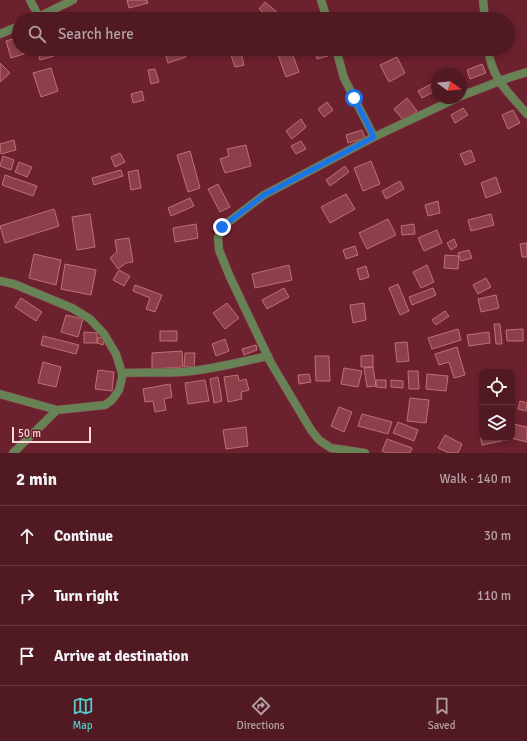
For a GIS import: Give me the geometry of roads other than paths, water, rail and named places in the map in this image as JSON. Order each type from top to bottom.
[{"type":"street","points":[[30,0],[35,12]]},
{"type":"street","points":[[49,12],[73,0]]},
{"type":"street","points":[[322,0],[325,12]]},
{"type":"street","points":[[483,0],[484,12]]},
{"type":"street","points":[[0,34],[12,29]]},
{"type":"street","points":[[338,56],[344,78],[374,137]]},
{"type":"street","points":[[489,56],[494,72],[499,81],[527,114]]},
{"type":"street","points":[[467,94],[527,72]]},
{"type":"street","points":[[365,453],[331,448],[319,440],[311,430],[270,363],[230,277],[219,250],[218,238],[222,227],[264,195],[374,137],[444,104]]},
{"type":"street","points":[[0,281],[14,284],[72,308],[90,319],[104,334],[116,354],[122,373],[119,390],[112,400],[105,405],[57,410],[0,394]]},
{"type":"street","points":[[122,373],[182,372],[217,367],[268,356]]},
{"type":"street","points":[[12,453],[57,410]]}]
